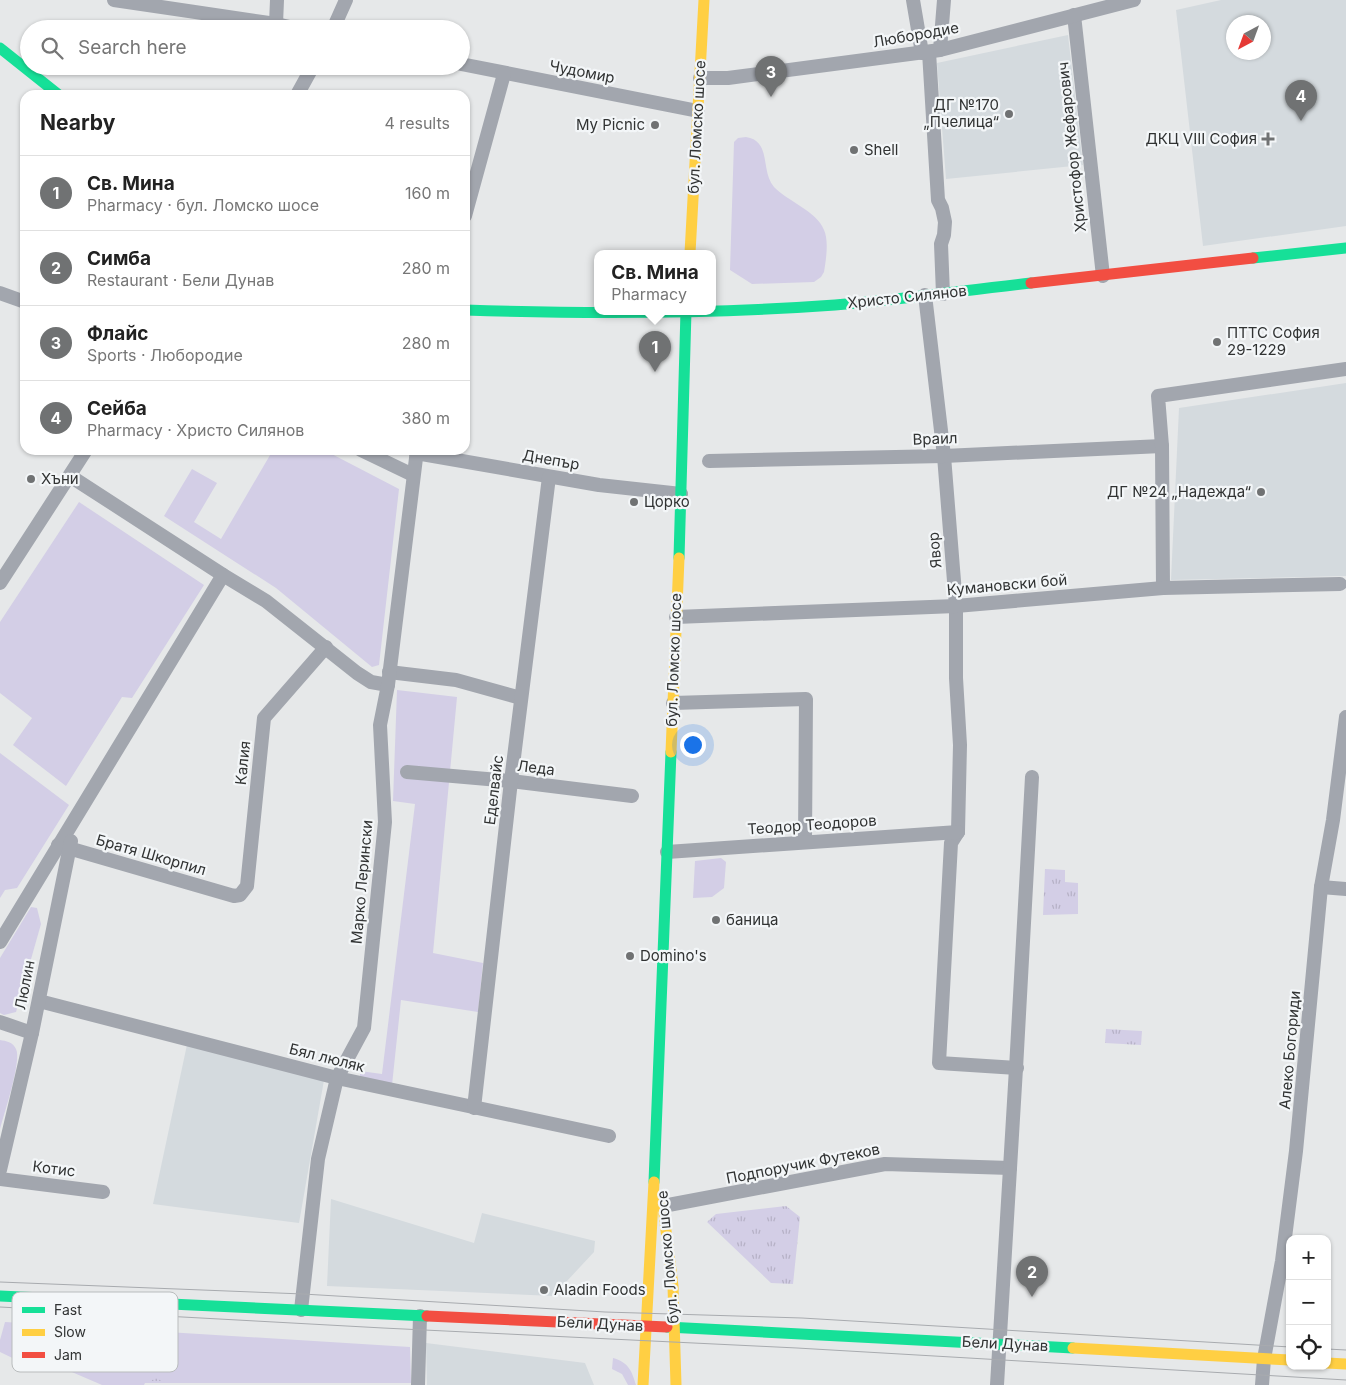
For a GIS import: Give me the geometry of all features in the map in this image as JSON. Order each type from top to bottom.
[{"type":"street","points":[[114,0],[249,20]]},
{"type":"street","points":[[276,20],[277,0]]},
{"type":"street","points":[[337,20],[346,0]]},
{"type":"street","name":"бул. Ломско шосе","points":[[690,250],[704,0]]},
{"type":"street","points":[[913,0],[930,52],[938,200],[945,222],[941,244],[943,294]]},
{"type":"street","points":[[930,52],[944,0]]},
{"type":"street","name":"Любородие","points":[[700,78],[728,78],[930,52],[1134,0]]},
{"type":"street","name":"Христофор Жефарович","points":[[1074,15],[1103,276]]},
{"type":"street","points":[[0,48],[20,64]]},
{"type":"street","name":"Чудомир","points":[[470,66],[698,111]]},
{"type":"street","points":[[470,198],[504,74]]},
{"type":"street","points":[[34,75],[53,90]]},
{"type":"street","points":[[300,90],[308,75]]},
{"type":"street","name":"Христо Силянов","points":[[716,310],[836,305],[1346,248]]},
{"type":"street","points":[[0,293],[20,300]]},
{"type":"street","name":"Явор","points":[[925,295],[944,456],[956,606],[956,678],[960,745],[958,832],[950,843],[939,1063],[1017,1068]]},
{"type":"street","name":"Христо Силянов","points":[[470,310],[594,312]]},
{"type":"street","name":"бул. Ломско шосе","points":[[643,1385],[657,1129],[686,315]]},
{"type":"street","points":[[1164,588],[1162,446],[1158,396],[1346,368]]},
{"type":"street","name":"Враил","points":[[709,461],[944,456],[1162,446]]},
{"type":"street","points":[[0,583],[5,568],[83,455]]},
{"type":"street","points":[[371,455],[413,475]]},
{"type":"street","name":"Марко Лерински","points":[[301,1310],[318,1158],[337,1078],[364,1028],[385,822],[380,725],[388,678],[416,455]]},
{"type":"street","name":"Днепър","points":[[437,455],[549,477],[599,485],[681,494]]},
{"type":"street","points":[[70,476],[266,601],[326,647],[356,673],[371,682],[388,678],[456,680],[521,698]]},
{"type":"street","name":"Еделвайс","points":[[474,1108],[511,781],[549,477]]},
{"type":"street","points":[[0,942],[64,846],[81,806],[223,575]]},
{"type":"street","name":"Кумановски бой","points":[[676,617],[956,606],[1164,588],[1340,584]]},
{"type":"street","name":"Калия","points":[[234,896],[240,895],[247,886],[264,718],[326,647]]},
{"type":"street","points":[[672,703],[806,699],[805,842]]},
{"type":"street","name":"Алеко Богориди","points":[[1262,1385],[1264,1359],[1282,1261],[1296,1151],[1321,887],[1333,820],[1346,717]]},
{"type":"street","name":"Леда","points":[[407,772],[511,781],[632,796]]},
{"type":"street","points":[[997,1385],[998,1344],[1017,1068],[1032,777]]},
{"type":"street","name":"Теодор Теодоров","points":[[667,852],[958,832]]},
{"type":"street","name":"Братя Шкорпил","points":[[64,846],[234,896]]},
{"type":"street","name":"Люлин","points":[[0,1170],[39,1001],[64,846]]},
{"type":"street","points":[[1321,887],[1346,889]]},
{"type":"street","name":"Бял люляк","points":[[39,1001],[337,1078],[609,1136]]},
{"type":"street","points":[[0,1022],[32,1033]]},
{"type":"street","name":"бул. Ломско шосе","points":[[657,1129],[663,1206],[673,1286],[676,1385]]},
{"type":"street","name":"Подпоручик Футеков","points":[[663,1206],[886,1164],[1010,1168]]},
{"type":"street","name":"Котис","points":[[0,1179],[103,1192]]},
{"type":"street","name":"Бели Дунав","points":[[178,1304],[645,1326],[1286,1360]]},
{"type":"street","points":[[418,1385],[420,1316]]},
{"type":"street","points":[[1331,1363],[1346,1364]]},
{"type":"shaded area","name":"ДКЦ VIII София","points":[[1221,0],[1346,0],[1346,226],[1203,246],[1176,10]]},
{"type":"shaded area","name":"ДГ №170 „Пчелица“","points":[[1068,35],[1083,165],[946,179],[937,63]]},
{"type":"shaded area","name":"ДГ №24 „Надежда“","points":[[1346,383],[1346,576],[1171,580],[1179,408]]},
{"type":"shaded area","points":[[188,1040],[324,1080],[299,1223],[153,1204]]},
{"type":"shaded area","points":[[331,1199],[474,1243],[482,1213],[595,1241],[594,1252],[553,1296],[327,1286]]},
{"type":"shaded area","points":[[426,1343],[585,1363],[594,1385],[427,1385]]},
{"type":"green space","points":[[746,137],[754,140],[763,150],[767,173],[774,187],[815,217],[826,234],[827,245],[824,272],[814,282],[752,284],[730,270],[734,142],[738,138]]},
{"type":"green space","points":[[270,455],[334,455],[399,489],[379,665],[372,667],[276,588],[164,516],[192,469],[217,483],[194,522],[221,539]]},
{"type":"green space","points":[[79,502],[204,585],[132,698],[122,697],[66,786],[13,745],[32,718],[0,693],[0,622]]},
{"type":"green space","points":[[397,690],[457,697],[433,953],[483,963],[478,1012],[401,1000],[392,1085],[360,1079],[360,1071],[382,1074],[415,804],[393,801]]},
{"type":"green space","points":[[0,753],[69,805],[17,888],[5,890],[0,898]]},
{"type":"green space","points":[[721,858],[726,862],[724,888],[712,897],[693,898],[695,861]]},
{"type":"green space","points":[[1045,869],[1065,870],[1065,882],[1078,883],[1078,914],[1043,915]]},
{"type":"green space","points":[[31,907],[37,908],[41,924],[16,1012],[4,1015],[0,1013],[0,958]]},
{"type":"green space","points":[[1106,1029],[1142,1031],[1141,1045],[1105,1043]]},
{"type":"green space","points":[[0,1040],[9,1042],[16,1049],[17,1064],[0,1129]]},
{"type":"green space","points":[[786,1206],[800,1217],[793,1284],[771,1283],[707,1222],[716,1214]]},
{"type":"green space","points":[[5,1322],[12,1322],[12,1358],[0,1352],[0,1340]]},
{"type":"green space","points":[[178,1333],[410,1347],[411,1383],[145,1383],[144,1385],[102,1385],[72,1372],[178,1372]]},
{"type":"green space","points":[[613,1358],[629,1368],[636,1385],[628,1385],[622,1374],[612,1369]]},
{"type":"green space","points":[[132,1372],[161,1372],[161,1381],[132,1381]]},
{"type":"tram line","points":[[0,1282],[303,1294],[605,1312],[802,1318],[1286,1347]]},
{"type":"tram line","points":[[0,1307],[12,1308]]},
{"type":"tram line","points":[[178,1317],[797,1348],[1346,1380]]},
{"type":"tram line","points":[[1331,1349],[1346,1350]]},
{"type":"traffic: fast","points":[[0,48],[20,64]]},
{"type":"traffic: fast","points":[[34,75],[53,90]]},
{"type":"traffic: fast","points":[[1253,258],[1346,248]]},
{"type":"traffic: fast","points":[[716,311],[835,305],[1031,283]]},
{"type":"traffic: fast","points":[[470,310],[594,312]]},
{"type":"traffic: fast","points":[[679,558],[686,315]]},
{"type":"traffic: fast","points":[[654,1182],[671,752]]},
{"type":"traffic: fast","points":[[0,1296],[12,1297]]},
{"type":"traffic: fast","points":[[178,1304],[427,1316]]},
{"type":"traffic: fast","points":[[667,1327],[1073,1348]]},
{"type":"traffic: slow","points":[[690,250],[704,0]]},
{"type":"traffic: slow","points":[[671,752],[679,558]]},
{"type":"traffic: slow","points":[[643,1385],[654,1182]]},
{"type":"traffic: slow","points":[[662,1199],[673,1286],[676,1385]]},
{"type":"traffic: slow","points":[[1073,1348],[1286,1360]]},
{"type":"traffic: slow","points":[[1331,1363],[1346,1364]]},
{"type":"traffic: jam","points":[[1031,283],[1253,258]]},
{"type":"traffic: jam","points":[[427,1316],[667,1327]]},
{"type":"place","name":"Флайс","points":[[771,97]]},
{"type":"place","name":"ДГ №170 „Пчелица“","points":[[1009,114]]},
{"type":"place","name":"Сейба","points":[[1301,121]]},
{"type":"place","name":"My Picnic","points":[[655,125]]},
{"type":"place","name":"ДКЦ VIII София","points":[[1268,139]]},
{"type":"place","name":"Shell","points":[[854,150]]},
{"type":"place","name":"ПТТС София 29-1229","points":[[1217,342]]},
{"type":"place","name":"Св. Мина","points":[[655,372]]},
{"type":"place","name":"Хъни","points":[[31,479]]},
{"type":"place","name":"ДГ №24 „Надежда“","points":[[1261,492]]},
{"type":"place","name":"Цорко","points":[[634,502]]},
{"type":"place","name":"баница","points":[[716,920]]},
{"type":"place","name":"Domino's","points":[[630,956]]},
{"type":"place","name":"Aladin Foods","points":[[544,1290]]},
{"type":"place","name":"Симба","points":[[1032,1297]]}]
